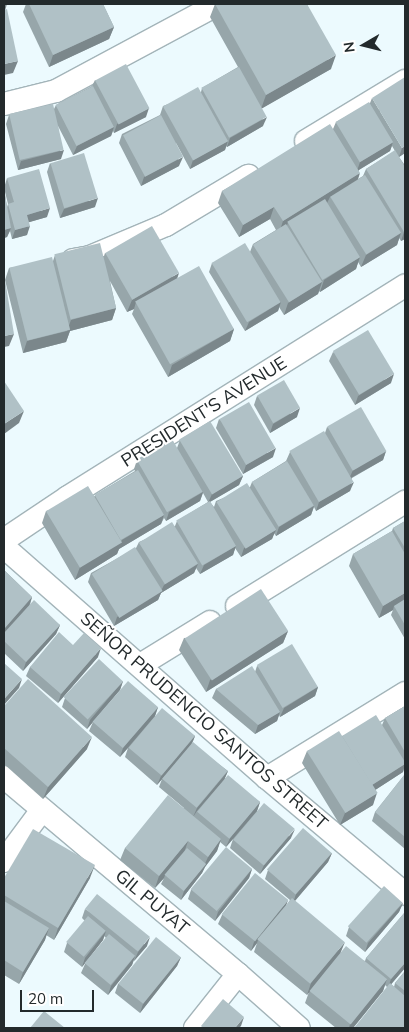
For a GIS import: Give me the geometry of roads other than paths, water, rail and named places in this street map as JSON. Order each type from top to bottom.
[{"type":"street","points":[[4,104],[56,91],[218,4]]},
{"type":"street","points":[[55,264],[90,256],[166,226],[405,81]]},
{"type":"street","name":"PRESIDENT'S AVENUE","points":[[4,540],[68,497],[405,286]]},
{"type":"street","points":[[140,665],[405,502]]},
{"type":"street","name":"SEÑOR PRUDENCIO SANTOS STREET","points":[[4,548],[140,665],[266,778],[405,894]]},
{"type":"street","points":[[266,778],[405,693]]},
{"type":"street","name":"GIL PUYAT","points":[[4,777],[238,974],[299,1028]]},
{"type":"street","points":[[4,861],[42,810]]},
{"type":"street","points":[[194,1028],[238,974]]}]
